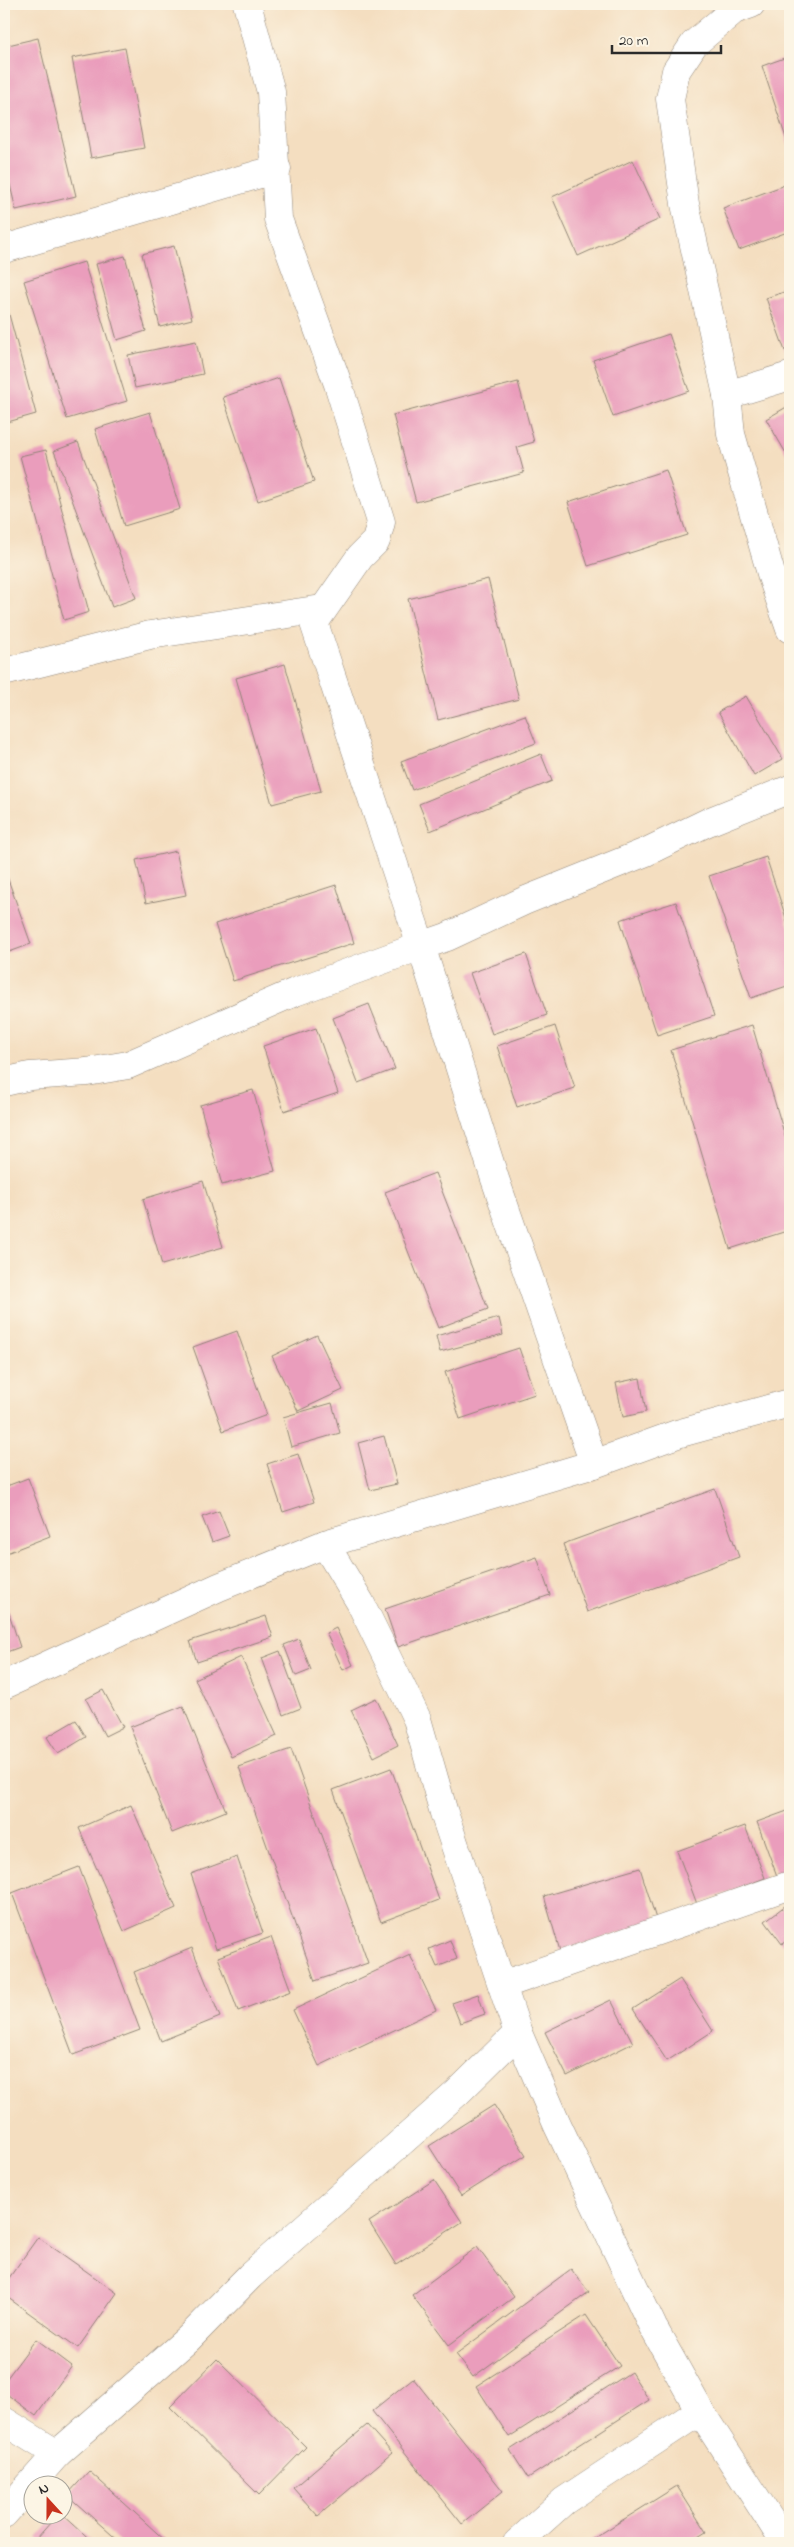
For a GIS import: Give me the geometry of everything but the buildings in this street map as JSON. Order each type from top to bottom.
[{"type":"street","points":[[247,4],[271,92],[277,169],[278,219],[338,384],[381,522],[376,541],[360,558],[322,609],[314,623],[421,946],[494,1179],[556,1348],[594,1464]]},
{"type":"street","points":[[752,4],[734,10],[694,44],[676,71],[670,99],[685,204],[727,395],[731,434],[772,578],[790,629]]},
{"type":"street","points":[[4,249],[277,169]]},
{"type":"street","points":[[727,395],[790,376]]},
{"type":"street","points":[[4,672],[150,636],[322,609]]},
{"type":"street","points":[[4,1082],[30,1076],[87,1072],[128,1065],[295,992],[447,937],[524,901],[646,852],[708,822],[790,789]]},
{"type":"street","points":[[4,1685],[219,1587],[325,1544],[594,1464],[677,1434],[790,1403]]},
{"type":"street","points":[[325,1544],[360,1602],[417,1719],[444,1813],[518,2033],[557,2124],[646,2311],[700,2411],[785,2543]]},
{"type":"street","points":[[502,1985],[790,1885]]},
{"type":"street","points":[[4,2514],[58,2454],[188,2339],[250,2276],[458,2092],[518,2033]]},
{"type":"street","points":[[517,2543],[564,2501],[700,2411]]},
{"type":"street","points":[[4,2421],[58,2454]]}]
